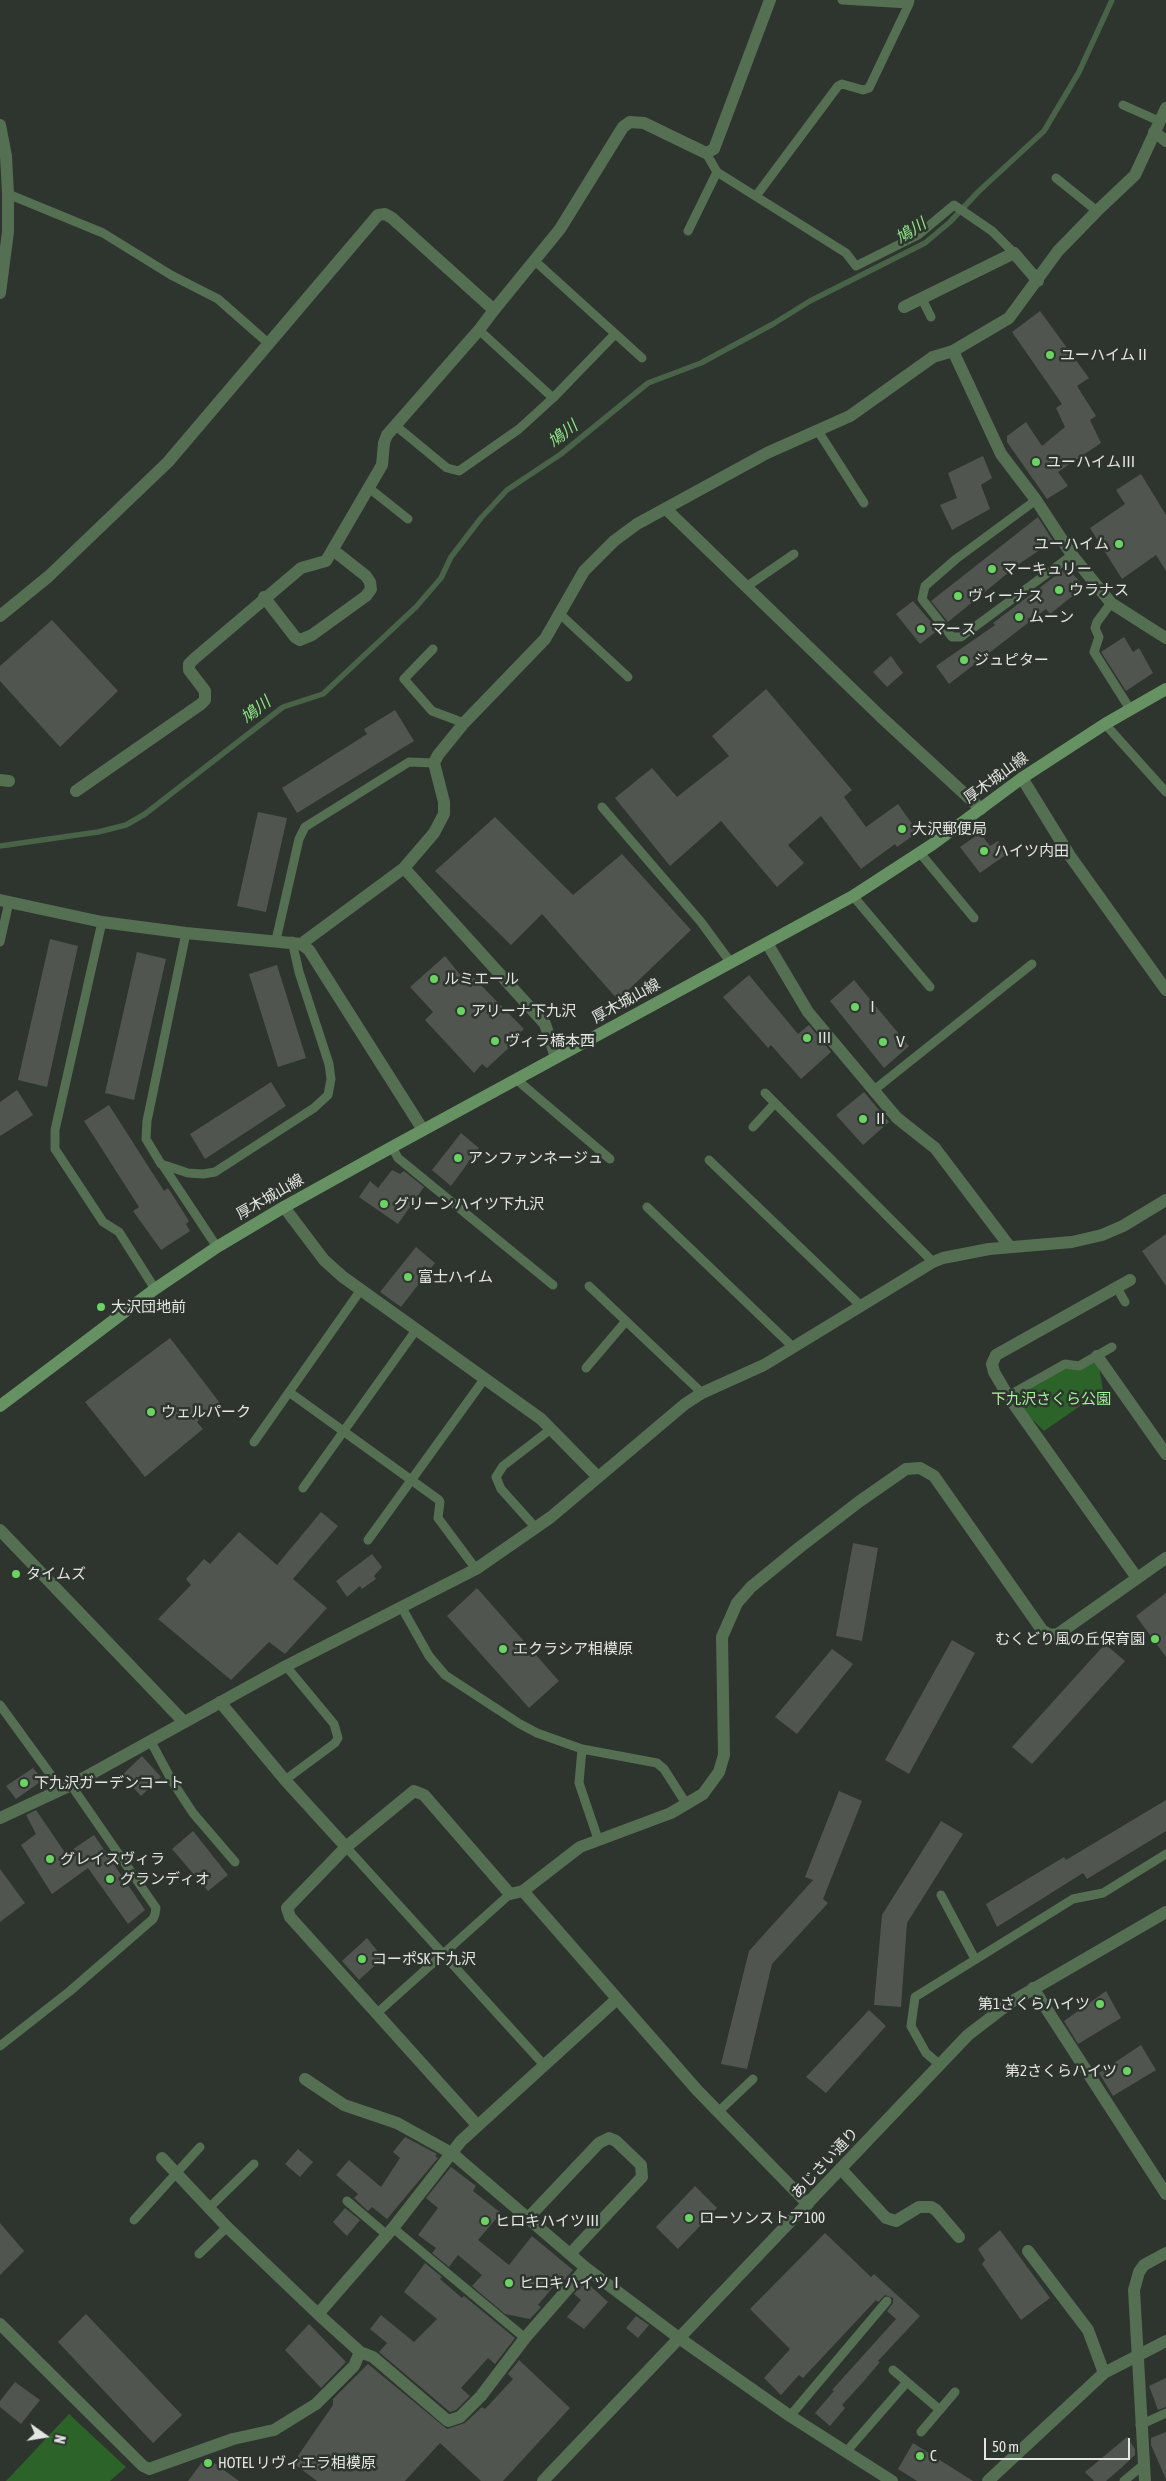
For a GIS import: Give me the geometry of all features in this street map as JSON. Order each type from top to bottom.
[{"type":"main road","name":"厚木城山線","points":[[0,1406],[155,1289],[217,1248],[284,1207],[392,1147],[852,896],[920,853],[1022,778],[1105,724],[1166,689]]},
{"type":"street","points":[[76,791],[205,700],[204,690],[189,670],[189,664],[264,597],[302,568],[326,561],[382,466],[384,442],[479,330],[560,229],[624,127],[630,122],[644,123],[706,153],[714,149],[770,0]]},
{"type":"street","points":[[297,943],[404,868],[434,833],[444,814],[444,802],[434,763],[438,755],[464,723],[545,638],[584,571],[614,541],[637,524],[767,453],[818,432],[850,416],[933,357],[953,351],[1009,318],[1038,281],[1058,251],[1096,211],[1135,175],[1166,108]]},
{"type":"street","points":[[0,125],[6,156],[8,194],[8,232],[0,293]]},
{"type":"street","points":[[1156,127],[1166,141]]},
{"type":"street","points":[[0,616],[49,576],[168,462],[378,215],[385,214],[392,218],[494,310]]},
{"type":"street","points":[[904,307],[1014,253],[1038,281]]},
{"type":"street","points":[[953,351],[1001,454],[1036,500],[1072,555],[1111,603],[1166,638]]},
{"type":"street","points":[[666,509],[980,809]]},
{"type":"street","points":[[264,597],[295,637],[300,640],[312,635],[366,596],[371,589],[370,582],[366,576],[333,550]]},
{"type":"street","points":[[1022,778],[1070,856],[1166,990]]},
{"type":"street","points":[[404,868],[545,1024],[556,1057]]},
{"type":"street","points":[[5,901],[102,922],[186,933],[297,943],[309,950],[423,1130]]},
{"type":"street","points":[[767,943],[808,1012],[897,1118],[935,1148],[1010,1247]]},
{"type":"street","points":[[0,1818],[66,1787],[286,1666],[476,1569],[536,1528],[650,1432],[702,1393],[764,1365],[794,1348],[933,1262],[952,1256],[1010,1247],[1072,1242],[1102,1236],[1123,1226],[1166,1200]]},
{"type":"street","points":[[284,1207],[324,1260],[360,1291],[541,1419],[598,1477]]},
{"type":"street","points":[[1130,1280],[996,1355],[992,1364],[994,1372],[1008,1396],[1137,1578]]},
{"type":"street","points":[[1097,1356],[1166,1454]]},
{"type":"street","points":[[477,2125],[287,1913],[289,1904],[346,1847],[408,1794],[414,1791],[420,1792],[510,1894],[523,1890],[572,1852],[598,1839],[671,1813],[687,1805],[703,1794],[714,1780],[721,1764],[725,1737],[722,1637],[737,1603],[751,1587],[800,1547],[906,1469],[920,1468],[934,1476],[1042,1630],[1050,1635],[1058,1634],[1166,1558]]},
{"type":"street","points":[[0,1530],[184,1722]]},
{"type":"street","points":[[220,1702],[285,1780],[346,1847]]},
{"type":"street","points":[[523,1890],[718,2112],[808,2204]]},
{"type":"street","name":"あじさい通り","points":[[543,2481],[968,2034],[1033,1988],[1166,1912]]},
{"type":"street","points":[[1033,1988],[1166,2194]]},
{"type":"street","points":[[318,2314],[390,2231],[461,2141],[617,1999]]},
{"type":"street","points":[[305,2079],[344,2105],[397,2123],[452,2154],[586,2268],[679,2338],[790,2416],[890,2480]]},
{"type":"street","points":[[528,2218],[599,2143],[609,2138],[616,2141],[641,2165],[642,2176],[637,2184],[570,2254]]},
{"type":"street","points":[[162,2158],[174,2173],[227,2227],[318,2314],[360,2352],[373,2357],[440,2416],[448,2420],[454,2420],[481,2396],[525,2338],[586,2268]]},
{"type":"street","points":[[841,2169],[886,2218],[901,2219],[919,2207],[930,2207],[936,2210],[958,2237]]},
{"type":"street","points":[[1028,2252],[1088,2330],[1104,2373]]},
{"type":"street","points":[[1145,2481],[1142,2466],[1135,2282],[1144,2265],[1166,2252]]},
{"type":"street","points":[[0,2324],[143,2466],[149,2469],[233,2439],[274,2430],[316,2404],[354,2366],[360,2352]]},
{"type":"street","points":[[988,2481],[1104,2373],[1166,2341]]},
{"type":"lane","points":[[756,196],[838,86],[842,84],[863,90],[869,88],[910,2],[842,0]]},
{"type":"lane","points":[[1123,105],[1156,127]]},
{"type":"lane","points":[[706,153],[717,172],[846,253],[856,266],[918,235],[954,205],[992,231],[1014,253]]},
{"type":"lane","points":[[688,231],[717,172]]},
{"type":"lane","points":[[1056,178],[1096,211]]},
{"type":"lane","points":[[8,194],[103,233],[171,275],[218,299],[268,343]]},
{"type":"lane","points":[[535,261],[614,335],[642,358]]},
{"type":"lane","points":[[922,299],[931,317]]},
{"type":"lane","points":[[479,330],[553,398]]},
{"type":"lane","points":[[396,426],[447,468],[459,471],[519,429],[553,398],[614,335]]},
{"type":"lane","points":[[818,432],[864,503]]},
{"type":"lane","points":[[369,488],[408,519]]},
{"type":"lane","points":[[1036,500],[956,559],[925,586],[922,599],[952,636],[961,637],[1072,555]]},
{"type":"lane","points":[[746,587],[794,554]]},
{"type":"lane","points":[[1111,603],[1097,622],[1095,628],[1099,637],[1094,652],[1130,709]]},
{"type":"lane","points":[[560,614],[628,678]]},
{"type":"lane","points":[[433,648],[404,679],[432,711],[464,723]]},
{"type":"lane","points":[[1105,724],[1166,792]]},
{"type":"lane","points":[[276,940],[299,839],[305,827],[409,762],[434,763]]},
{"type":"lane","points":[[602,807],[696,915],[731,963]]},
{"type":"lane","points":[[920,853],[974,918]]},
{"type":"lane","points":[[852,896],[930,987]]},
{"type":"lane","points":[[0,942],[5,901]]},
{"type":"lane","points":[[102,922],[55,1130],[55,1150],[103,1222],[119,1232],[155,1289]]},
{"type":"lane","points":[[186,933],[147,1122],[146,1139],[217,1248]]},
{"type":"lane","points":[[162,1164],[188,1173],[202,1174],[215,1172],[314,1108],[328,1095],[331,1079],[329,1064],[299,972],[297,943]]},
{"type":"lane","points":[[874,1090],[1032,964]]},
{"type":"lane","points":[[517,1080],[610,1159]]},
{"type":"lane","points":[[765,1093],[933,1262]]},
{"type":"lane","points":[[753,1127],[775,1103]]},
{"type":"lane","points":[[392,1147],[398,1158],[553,1285]]},
{"type":"lane","points":[[708,1160],[861,1306]]},
{"type":"lane","points":[[647,1207],[794,1348]]},
{"type":"lane","points":[[589,1286],[702,1393]]},
{"type":"lane","points":[[1117,1288],[1125,1302]]},
{"type":"lane","points":[[254,1442],[360,1291]]},
{"type":"lane","points":[[586,1368],[626,1321]]},
{"type":"lane","points":[[303,1488],[416,1330]]},
{"type":"lane","points":[[1008,1396],[1065,1364],[1079,1366],[1112,1347]]},
{"type":"lane","points":[[368,1540],[485,1378]]},
{"type":"lane","points":[[289,1392],[412,1479],[438,1500],[440,1502],[438,1518],[476,1569]]},
{"type":"lane","points":[[536,1528],[501,1488],[496,1477],[503,1466],[551,1428]]},
{"type":"lane","points":[[402,1608],[430,1656],[445,1674],[520,1724],[582,1749],[658,1764],[664,1769],[687,1805]]},
{"type":"lane","points":[[285,1780],[335,1743],[338,1738],[334,1724],[286,1666]]},
{"type":"lane","points":[[0,1705],[66,1787],[156,1908],[156,1914],[152,1919],[70,1991],[0,2046]]},
{"type":"lane","points":[[150,1740],[172,1781],[193,1813],[235,1862]]},
{"type":"lane","points":[[582,1749],[579,1783],[598,1839]]},
{"type":"lane","points":[[346,1847],[544,2065]]},
{"type":"lane","points":[[939,2064],[926,2053],[911,2026],[915,1997],[975,1958],[1073,1900],[1103,1893],[1166,1854]]},
{"type":"lane","points":[[376,2014],[510,1894]]},
{"type":"lane","points":[[942,1894],[975,1958]]},
{"type":"lane","points":[[718,2112],[752,2079]]},
{"type":"lane","points":[[134,2220],[174,2173],[200,2147]]},
{"type":"lane","points":[[209,2208],[254,2164]]},
{"type":"lane","points":[[347,2201],[390,2231],[525,2338]]},
{"type":"lane","points":[[199,2254],[227,2227]]},
{"type":"lane","points":[[790,2416],[887,2301]]},
{"type":"lane","points":[[893,2370],[940,2410]]},
{"type":"lane","points":[[846,2452],[907,2382]]},
{"type":"lane","points":[[921,2432],[955,2392]]},
{"type":"lane","points":[[1140,2425],[1166,2414]]},
{"type":"lane","points":[[1124,2481],[1142,2466]]},
{"type":"green space","name":"下九沢さくら公園","points":[[1097,1356],[1103,1390],[1044,1431],[1008,1396],[1065,1364],[1079,1366]]},
{"type":"green space","points":[[69,2414],[126,2467],[110,2481],[6,2481]]},
{"type":"building","points":[[1040,311],[1089,378],[1077,386],[1096,416],[1090,420],[1101,443],[1058,472],[1068,486],[1047,499],[1007,442],[1007,436],[1026,422],[1042,446],[1065,427],[1056,408],[1062,404],[1012,332]]},
{"type":"building","points":[[983,456],[992,478],[981,485],[990,509],[952,530],[940,505],[957,498],[948,473]]},
{"type":"building","points":[[1141,474],[1166,515],[1166,571],[1156,555],[1122,579],[1090,528],[1125,504],[1116,490]]},
{"type":"building","points":[[1038,517],[1053,541],[1019,564],[948,622],[931,601]]},
{"type":"building","points":[[1067,567],[1084,587],[1050,614],[1046,609],[949,684],[936,666],[995,625],[993,623]]},
{"type":"building","name":"マース","points":[[913,601],[938,630],[920,644],[896,614]]},
{"type":"building","points":[[52,620],[118,691],[60,747],[0,681],[0,666]]},
{"type":"building","points":[[1124,637],[1133,652],[1139,648],[1153,673],[1126,691],[1101,652]]},
{"type":"building","points":[[891,656],[903,673],[887,687],[873,672]]},
{"type":"building","points":[[766,689],[852,790],[844,797],[866,827],[898,804],[918,832],[897,847],[895,844],[861,869],[821,816],[788,845],[804,863],[777,887],[721,821],[670,866],[615,798],[652,768],[677,797],[729,756],[712,736]]},
{"type":"building","points":[[395,710],[414,741],[297,813],[282,788],[367,734],[364,729]]},
{"type":"building","points":[[258,812],[287,818],[266,912],[237,906]]},
{"type":"building","points":[[495,817],[573,895],[622,854],[691,930],[618,1000],[542,914],[511,945],[435,871]]},
{"type":"building","name":"ハイツ内田","points":[[980,833],[990,846],[998,841],[1007,854],[980,873],[960,847]]},
{"type":"building","points":[[50,939],[78,946],[47,1087],[18,1080]]},
{"type":"building","points":[[137,952],[166,959],[134,1100],[105,1093]]},
{"type":"building","points":[[445,956],[466,982],[472,976],[524,1029],[512,1040],[514,1043],[487,1068],[482,1064],[474,1073],[425,1020],[433,1012],[410,987]]},
{"type":"building","points":[[277,965],[306,1058],[278,1067],[249,974]]},
{"type":"building","points":[[749,975],[798,1034],[809,1025],[831,1052],[801,1079],[771,1045],[768,1048],[723,997]]},
{"type":"building","points":[[854,980],[909,1046],[884,1068],[830,1001]]},
{"type":"building","points":[[271,1082],[286,1106],[205,1159],[190,1134]]},
{"type":"building","points":[[17,1090],[33,1115],[0,1136],[0,1102]]},
{"type":"building","name":"Ⅱ","points":[[864,1092],[889,1122],[863,1145],[836,1115]]},
{"type":"building","points":[[109,1105],[164,1191],[168,1188],[189,1221],[186,1224],[190,1231],[161,1250],[133,1211],[139,1207],[84,1121]]},
{"type":"building","points":[[461,1133],[479,1148],[451,1186],[432,1170]]},
{"type":"building","points":[[392,1170],[400,1174],[404,1171],[424,1187],[398,1224],[359,1197],[370,1181],[378,1188]]},
{"type":"building","points":[[1166,1234],[1166,1286],[1142,1251]]},
{"type":"building","name":"富士ハイム","points":[[416,1247],[435,1263],[401,1307],[380,1292]]},
{"type":"building","name":"ウェルパーク","points":[[170,1338],[220,1403],[197,1422],[203,1429],[145,1477],[85,1402]]},
{"type":"building","points":[[321,1512],[338,1526],[293,1579],[327,1608],[285,1654],[269,1642],[231,1680],[158,1619],[191,1585],[186,1579],[204,1559],[210,1564],[239,1532],[277,1565]]},
{"type":"building","points":[[853,1543],[878,1548],[862,1641],[836,1636]]},
{"type":"building","points":[[372,1554],[382,1567],[374,1576],[376,1579],[362,1589],[360,1586],[347,1597],[336,1581]]},
{"type":"building","name":"エクラシア相模原","points":[[477,1588],[559,1681],[529,1708],[447,1616]]},
{"type":"building","points":[[1166,1593],[1166,1657],[1136,1616]]},
{"type":"building","points":[[952,1640],[975,1653],[909,1774],[885,1760]]},
{"type":"building","points":[[1105,1644],[1125,1661],[1032,1764],[1012,1747]]},
{"type":"building","points":[[832,1649],[853,1664],[797,1734],[775,1717]]},
{"type":"building","points":[[142,1756],[161,1777],[141,1796],[122,1775]]},
{"type":"building","name":"下九沢ガーデンコート","points":[[33,1768],[43,1780],[16,1799],[6,1786]]},
{"type":"building","points":[[839,1791],[862,1801],[823,1899],[828,1903],[772,1964],[747,2069],[721,2064],[749,1951],[813,1880],[805,1877]]},
{"type":"building","points":[[1166,1800],[1166,1831],[1087,1879],[1083,1873],[997,1927],[986,1904],[1064,1857],[1066,1860]]},
{"type":"building","points":[[36,1810],[66,1854],[94,1835],[145,1910],[128,1924],[88,1868],[52,1894],[21,1845],[36,1834],[26,1815]]},
{"type":"building","points":[[941,1821],[963,1834],[907,1923],[901,2007],[874,2005],[882,1915]]},
{"type":"building","points":[[193,1831],[228,1875],[208,1891],[172,1849]]},
{"type":"building","points":[[0,1869],[25,1903],[0,1922]]},
{"type":"building","name":"コーポSK下九沢","points":[[367,1938],[383,1958],[359,1980],[342,1961]]},
{"type":"building","name":"第1さくらハイツ","points":[[1106,1991],[1121,2018],[1078,2044],[1064,2021]]},
{"type":"building","points":[[869,2010],[886,2026],[826,2093],[806,2077]]},
{"type":"building","name":"第2さくらハイツ","points":[[1141,2045],[1156,2070],[1113,2096],[1099,2073]]},
{"type":"building","points":[[405,2137],[437,2154],[435,2156],[438,2158],[387,2219],[372,2207],[368,2211],[354,2198],[358,2194],[336,2175],[349,2160],[381,2187],[400,2158],[393,2152]]},
{"type":"building","points":[[298,2149],[313,2162],[300,2177],[285,2164]]},
{"type":"building","points":[[451,2167],[476,2186],[473,2191],[501,2213],[478,2240],[509,2265],[532,2236],[573,2270],[561,2284],[558,2281],[538,2305],[541,2307],[530,2319],[505,2314],[472,2286],[482,2275],[458,2255],[449,2267],[432,2253],[436,2248],[418,2235],[438,2208],[426,2198]]},
{"type":"building","points":[[695,2186],[717,2208],[678,2249],[656,2227]]},
{"type":"building","points":[[345,2208],[360,2220],[347,2236],[333,2222]]},
{"type":"building","points":[[0,2223],[24,2251],[0,2275]]},
{"type":"building","points":[[1000,2230],[1050,2298],[1021,2320],[982,2264],[985,2260],[978,2249]]},
{"type":"building","points":[[825,2233],[871,2277],[874,2274],[920,2316],[878,2361],[880,2362],[842,2405],[845,2408],[830,2426],[815,2413],[834,2391],[832,2390],[896,2319],[887,2311],[893,2303],[893,2298],[885,2295],[878,2302],[876,2300],[803,2378],[799,2375],[781,2395],[764,2378],[790,2349],[750,2309]]},
{"type":"building","points":[[425,2263],[442,2277],[440,2279],[462,2298],[464,2296],[515,2338],[495,2364],[488,2358],[461,2388],[470,2396],[456,2410],[450,2412],[379,2352],[387,2343],[370,2329],[381,2315],[414,2342],[437,2319],[404,2292]]},
{"type":"building","points":[[585,2281],[608,2302],[584,2329],[567,2317],[581,2300],[574,2294]]},
{"type":"building","points":[[86,2314],[182,2415],[153,2443],[58,2342]]},
{"type":"building","points":[[636,2316],[649,2325],[638,2338],[626,2328]]},
{"type":"building","points":[[309,2324],[346,2362],[321,2388],[285,2350]]},
{"type":"building","points":[[519,2360],[570,2408],[503,2481],[481,2481],[440,2443],[405,2481],[317,2481],[293,2463],[333,2405],[333,2399],[368,2364],[447,2429],[465,2423],[482,2407],[485,2409],[513,2379],[508,2374]]},
{"type":"building","points":[[1166,2378],[1166,2407],[1158,2410],[1149,2386]]},
{"type":"building","points":[[15,2382],[40,2400],[21,2424],[0,2407],[0,2401]]},
{"type":"building","points":[[1166,2432],[1166,2479],[1151,2445],[1151,2438]]},
{"type":"building","points":[[1127,2437],[1135,2449],[1135,2455],[1106,2481],[1094,2481],[1085,2472]]},
{"type":"building","name":"C","points":[[913,2443],[973,2481],[917,2481],[898,2469]]},
{"type":"building","name":"HOTEL リヴィエラ相模原","points":[[206,2457],[239,2481],[188,2481]]},
{"type":"waterway","name":"鳩川","points":[[0,846],[98,832],[126,825],[145,814],[283,707],[323,694],[416,607],[441,578],[451,557],[481,518],[507,490],[561,454],[648,383],[701,363],[773,324],[810,301],[925,243],[950,222],[978,192],[1044,131],[1079,72],[1112,0]]},
{"type":"place","name":"ユーハイムⅡ","points":[[1050,355]]},
{"type":"place","name":"ユーハイムⅢ","points":[[1036,462]]},
{"type":"place","name":"ユーハイム","points":[[1119,544]]},
{"type":"place","name":"マーキュリー","points":[[992,569]]},
{"type":"place","name":"ウラナス","points":[[1059,590]]},
{"type":"place","name":"ヴィーナス","points":[[958,596]]},
{"type":"place","name":"ムーン","points":[[1019,617]]},
{"type":"place","name":"マース","points":[[921,629]]},
{"type":"place","name":"ジュピター","points":[[964,660]]},
{"type":"place","name":"大沢郵便局","points":[[902,829]]},
{"type":"place","name":"ハイツ内田","points":[[984,851]]},
{"type":"place","name":"ルミエール","points":[[434,979]]},
{"type":"place","name":"Ⅰ","points":[[855,1007]]},
{"type":"place","name":"アリーナ下九沢","points":[[461,1011]]},
{"type":"place","name":"Ⅲ","points":[[807,1038]]},
{"type":"place","name":"ヴィラ橋本西","points":[[495,1041]]},
{"type":"place","name":"Ⅴ","points":[[883,1042]]},
{"type":"place","name":"Ⅱ","points":[[863,1119]]},
{"type":"place","name":"アンファンネージュ","points":[[458,1158]]},
{"type":"place","name":"グリーンハイツ下九沢","points":[[384,1204]]},
{"type":"place","name":"富士ハイム","points":[[408,1277]]},
{"type":"place","name":"大沢団地前","points":[[101,1307]]},
{"type":"place","name":"ウェルパーク","points":[[151,1412]]},
{"type":"place","name":"タイムズ","points":[[16,1574]]},
{"type":"place","name":"むくどり風の丘保育園","points":[[1155,1639]]},
{"type":"place","name":"エクラシア相模原","points":[[503,1649]]},
{"type":"place","name":"下九沢ガーデンコート","points":[[24,1783]]},
{"type":"place","name":"グレイスヴィラ","points":[[50,1859]]},
{"type":"place","name":"グランディオ","points":[[110,1879]]},
{"type":"place","name":"コーポSK下九沢","points":[[362,1959]]},
{"type":"place","name":"第1さくらハイツ","points":[[1100,2004]]},
{"type":"place","name":"第2さくらハイツ","points":[[1127,2071]]},
{"type":"place","name":"ローソンストア100","points":[[689,2218]]},
{"type":"place","name":"ヒロキハイツⅢ","points":[[485,2221]]},
{"type":"place","name":"ヒロキハイツⅠ","points":[[509,2283]]},
{"type":"place","name":"C","points":[[920,2456]]},
{"type":"place","name":"HOTEL リヴィエラ相模原","points":[[208,2463]]}]
